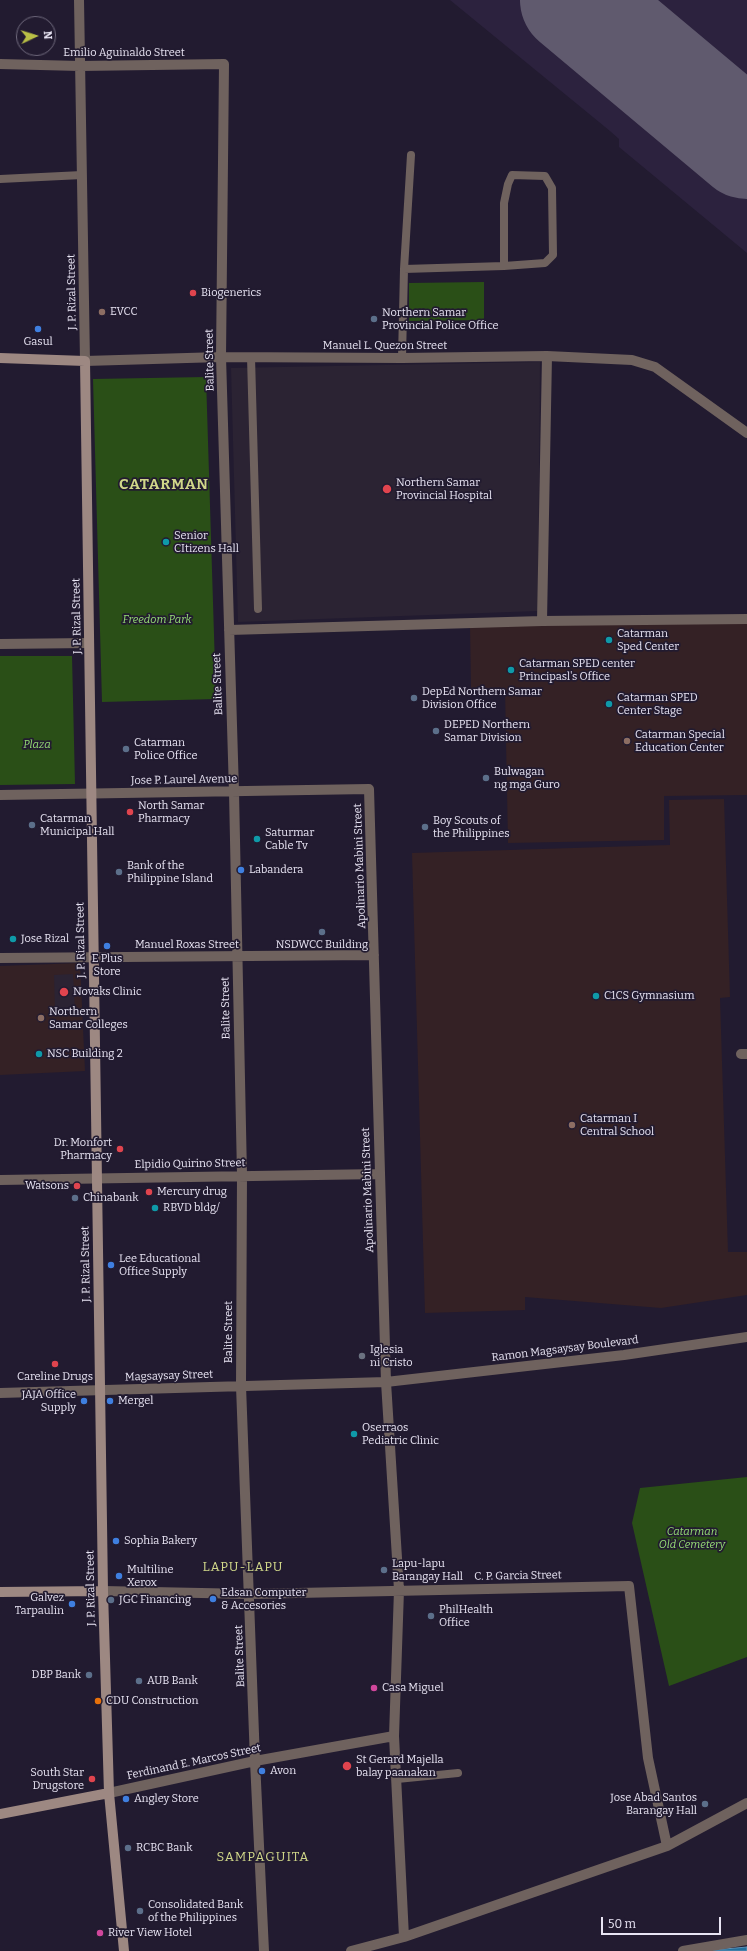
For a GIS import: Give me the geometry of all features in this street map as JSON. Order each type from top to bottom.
[{"type":"main road","name":"Manuel L. Quezon Street","points":[[0,358],[85,361]]},
{"type":"main road","name":"J. P. Rizal Street","points":[[85,361],[103,1591],[109,1793],[124,1951]]},
{"type":"main road","name":"C. P. Garcia Street","points":[[0,1592],[103,1591]]},
{"type":"main road","name":"Ferdinand E. Marcos Street","points":[[0,1814],[109,1793]]},
{"type":"street","name":"J. P. Rizal Street","points":[[79,0],[85,361]]},
{"type":"street","name":"Emilio Aguinaldo Street","points":[[0,64],[80,66],[224,64]]},
{"type":"street","name":"Balite Street","points":[[224,64],[221,357],[234,792],[236,956],[242,1175],[241,1386],[250,1594],[255,1761],[264,1951]]},
{"type":"street","name":"Manuel L. Quezon Street","points":[[85,361],[221,357],[402,358],[547,356],[632,360],[655,367],[747,433]]},
{"type":"street","points":[[542,621],[547,356]]},
{"type":"street","points":[[229,630],[542,621],[747,619]]},
{"type":"street","points":[[0,644],[89,643]]},
{"type":"street","name":"Jose P. Laurel Avenue","points":[[0,795],[369,789]]},
{"type":"street","name":"Apolinario Mabini Street","points":[[369,789],[386,1382],[399,1590],[394,1736],[404,1937]]},
{"type":"street","name":"Manuel Roxas Street","points":[[0,958],[374,956]]},
{"type":"street","name":"Elpidio Quirino Street","points":[[0,1180],[380,1174]]},
{"type":"street","name":"Ramon Magsaysay Boulevard","points":[[386,1382],[624,1356],[747,1337]]},
{"type":"street","name":"Magsaysay Street","points":[[0,1393],[386,1382]]},
{"type":"street","name":"C. P. Garcia Street","points":[[103,1591],[250,1594],[629,1586],[648,1758],[667,1846]]},
{"type":"street","name":"Ferdinand E. Marcos Street","points":[[109,1793],[255,1761],[394,1736]]},
{"type":"street","points":[[351,1951],[404,1937],[667,1846],[747,1803]]},
{"type":"street","points":[[683,1951],[747,1940]]},
{"type":"lane","points":[[402,358],[404,269],[411,155]]},
{"type":"lane","points":[[0,179],[82,175]]},
{"type":"lane","points":[[404,269],[504,266],[545,263],[553,254],[552,188],[545,176],[512,175],[508,184],[504,203],[504,266]]},
{"type":"lane","points":[[251,357],[258,608]]},
{"type":"lane","points":[[397,1779],[458,1773]]},
{"type":"shaded area","points":[[450,0],[747,0],[747,253],[619,147],[619,139],[610,131]]},
{"type":"shaded area","name":"Northern Samar Provincial Hospital","points":[[540,362],[538,611],[238,622],[231,368]]},
{"type":"shaded area","name":"Catarman Special Education Center","points":[[747,620],[747,795],[664,796],[664,840],[508,843],[505,688],[471,688],[470,625]]},
{"type":"shaded area","name":"Catarman I Central School","points":[[724,799],[730,997],[720,998],[728,1252],[747,1252],[747,1295],[661,1308],[525,1297],[525,1310],[425,1313],[412,853],[670,845],[669,800]]},
{"type":"shaded area","name":"Northern Samar Colleges","points":[[80,963],[85,1071],[0,1075],[0,966]]},
{"type":"shaded area","name":"Novaks Clinic","points":[[73,974],[75,1010],[55,1011],[54,975]]},
{"type":"green space","points":[[484,282],[484,320],[409,321],[409,283]]},
{"type":"green space","name":"Freedom Park","points":[[206,377],[216,699],[102,702],[93,379]]},
{"type":"green space","name":"Plaza","points":[[0,656],[72,656],[75,784],[0,785]]},
{"type":"green space","name":"Catarman Old Cemetery","points":[[747,1477],[747,1657],[669,1686],[632,1523],[640,1488]]},
{"type":"water","points":[[747,1947],[747,1951],[703,1951]]},
{"type":"runway","points":[[574,0],[747,145]]},
{"type":"place","name":"Biogenerics","points":[[193,293]]},
{"type":"place","name":"EVCC","points":[[102,312]]},
{"type":"place","name":"Northern Samar Provincial Police Office","points":[[374,319]]},
{"type":"place","name":"Gasul","points":[[38,329]]},
{"type":"place","name":"Northern Samar Provincial Hospital","points":[[387,489]]},
{"type":"place","name":"Senior CItizens Hall","points":[[166,542]]},
{"type":"place","name":"Catarman Sped Center","points":[[609,640]]},
{"type":"place","name":"Catarman SPED center Principasl's Office","points":[[511,670]]},
{"type":"place","name":"DepEd Northern Samar Division Office","points":[[414,698]]},
{"type":"place","name":"Catarman SPED Center Stage","points":[[609,704]]},
{"type":"place","name":"DEPED Northern Samar Division","points":[[436,731]]},
{"type":"place","name":"Catarman Special Education Center","points":[[627,741]]},
{"type":"place","name":"Catarman Police Office","points":[[126,749]]},
{"type":"place","name":"Bulwagan ng mga Guro","points":[[486,778]]},
{"type":"place","name":"North Samar Pharmacy","points":[[130,812]]},
{"type":"place","name":"Catarman Municipal Hall","points":[[32,825]]},
{"type":"place","name":"Boy Scouts of the Philippines","points":[[425,827]]},
{"type":"place","name":"Saturmar Cable Tv","points":[[257,839]]},
{"type":"place","name":"Labandera","points":[[241,870]]},
{"type":"place","name":"Bank of the Philippine Island","points":[[119,872]]},
{"type":"place","name":"NSDWCC Building","points":[[322,932]]},
{"type":"place","name":"Jose Rizal","points":[[13,939]]},
{"type":"place","name":"E Plus Store","points":[[107,946]]},
{"type":"place","name":"Novaks Clinic","points":[[64,992]]},
{"type":"place","name":"C1CS Gymnasium","points":[[596,996]]},
{"type":"place","name":"Northern Samar Colleges","points":[[41,1018]]},
{"type":"place","name":"NSC Building 2","points":[[39,1054]]},
{"type":"place","name":"Catarman I Central School","points":[[572,1125]]},
{"type":"place","name":"Dr. Monfort Pharmacy","points":[[120,1149]]},
{"type":"place","name":"Watsons","points":[[77,1186]]},
{"type":"place","name":"Mercury drug","points":[[149,1192]]},
{"type":"place","name":"Chinabank","points":[[75,1198]]},
{"type":"place","name":"RBVD bldg/","points":[[155,1208]]},
{"type":"place","name":"Lee Educational Office Supply","points":[[111,1265]]},
{"type":"place","name":"Iglesia ni Cristo","points":[[362,1356]]},
{"type":"place","name":"Careline Drugs","points":[[55,1364]]},
{"type":"place","name":"JAJA Office Supply","points":[[84,1401]]},
{"type":"place","name":"Mergel","points":[[110,1401]]},
{"type":"place","name":"Oserraos Pediatric Clinic","points":[[354,1434]]},
{"type":"place","name":"Sophia Bakery","points":[[116,1541]]},
{"type":"place","name":"Lapu-lapu Barangay Hall","points":[[384,1570]]},
{"type":"place","name":"Multiline Xerox","points":[[119,1576]]},
{"type":"place","name":"Edsan Computer & Accesories","points":[[213,1599]]},
{"type":"place","name":"JGC Financing","points":[[111,1600]]},
{"type":"place","name":"Galvez Tarpaulin","points":[[72,1604]]},
{"type":"place","name":"PhilHealth Office","points":[[431,1616]]},
{"type":"place","name":"DBP Bank","points":[[89,1675]]},
{"type":"place","name":"AUB Bank","points":[[139,1681]]},
{"type":"place","name":"Casa Miguel","points":[[374,1688]]},
{"type":"place","name":"CDU Construction","points":[[98,1701]]},
{"type":"place","name":"St Gerard Majella balay paanakan","points":[[347,1766]]},
{"type":"place","name":"Avon","points":[[262,1771]]},
{"type":"place","name":"South Star Drugstore","points":[[92,1779]]},
{"type":"place","name":"Angley Store","points":[[126,1799]]},
{"type":"place","name":"Jose Abad Santos Barangay Hall","points":[[705,1804]]},
{"type":"place","name":"RCBC Bank","points":[[128,1848]]},
{"type":"place","name":"Consolidated Bank of the Philippines","points":[[140,1911]]},
{"type":"place","name":"River View Hotel","points":[[100,1933]]},
{"type":"district","name":"CATARMAN","points":[[164,485]]},
{"type":"district","name":"LAPU-LAPU","points":[[243,1567]]},
{"type":"district","name":"SAMPAGUITA","points":[[263,1857]]}]
